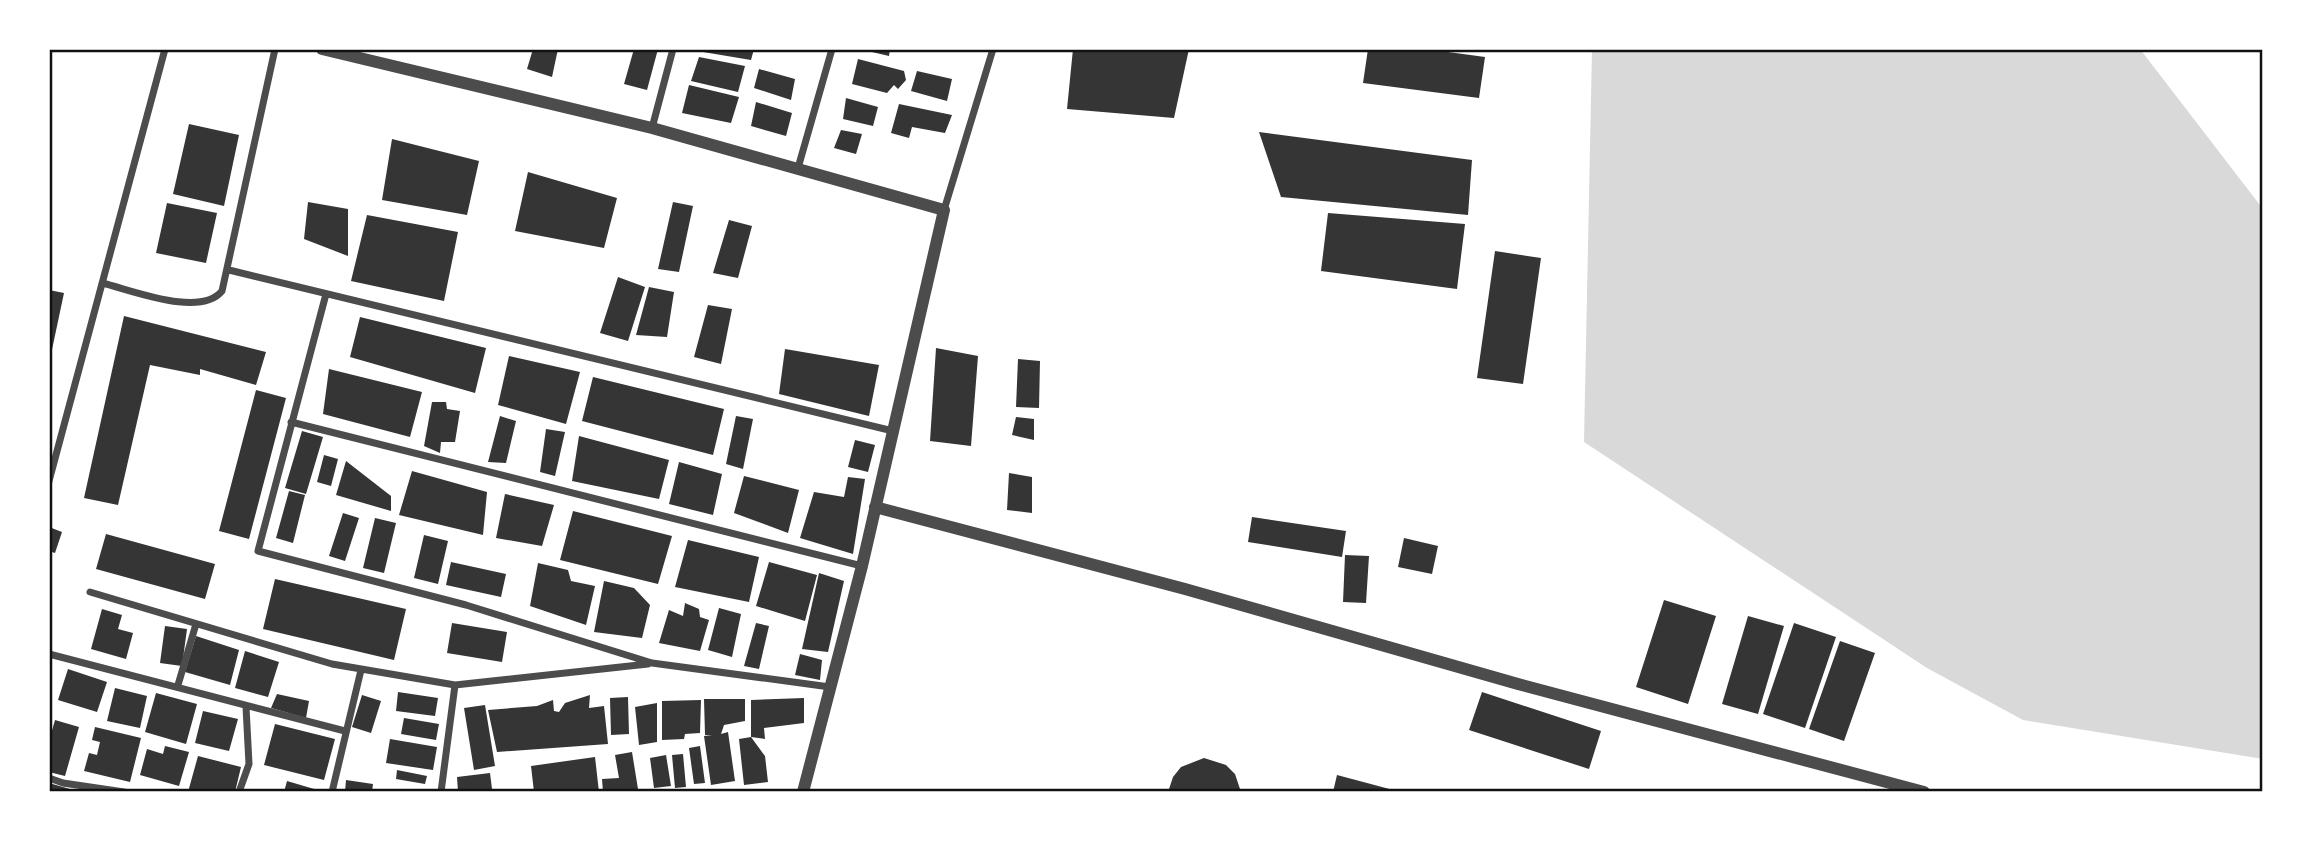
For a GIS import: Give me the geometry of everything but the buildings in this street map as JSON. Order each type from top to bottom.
[{"type":"street","points":[[49,481],[165,49]]},
{"type":"street","points":[[102,283],[191,305],[207,303],[222,292],[229,270],[275,49]]},
{"type":"street","points":[[322,49],[652,128],[944,210]]},
{"type":"street","points":[[652,128],[673,49]]},
{"type":"street","points":[[798,168],[832,49]]},
{"type":"street","points":[[801,792],[862,566],[944,210],[993,49]]},
{"type":"street","points":[[229,270],[894,432]]},
{"type":"street","points":[[326,294],[258,551],[466,606],[652,663],[830,687]]},
{"type":"street","points":[[290,422],[862,566]]},
{"type":"street","points":[[875,507],[1185,589],[1518,684],[1924,792]]},
{"type":"street","points":[[90,592],[360,670],[455,685],[652,663]]},
{"type":"street","points":[[178,685],[197,624]]},
{"type":"street","points":[[49,654],[178,685],[246,707],[345,732]]},
{"type":"street","points":[[332,792],[360,670]]},
{"type":"street","points":[[441,792],[455,685]]},
{"type":"street","points":[[239,792],[249,764],[246,707]]},
{"type":"street","points":[[49,778],[124,792]]},
{"type":"shaded area","points":[[1592,49],[2140,49],[2263,209],[2263,759],[2023,720],[1927,668],[1584,442]]}]
